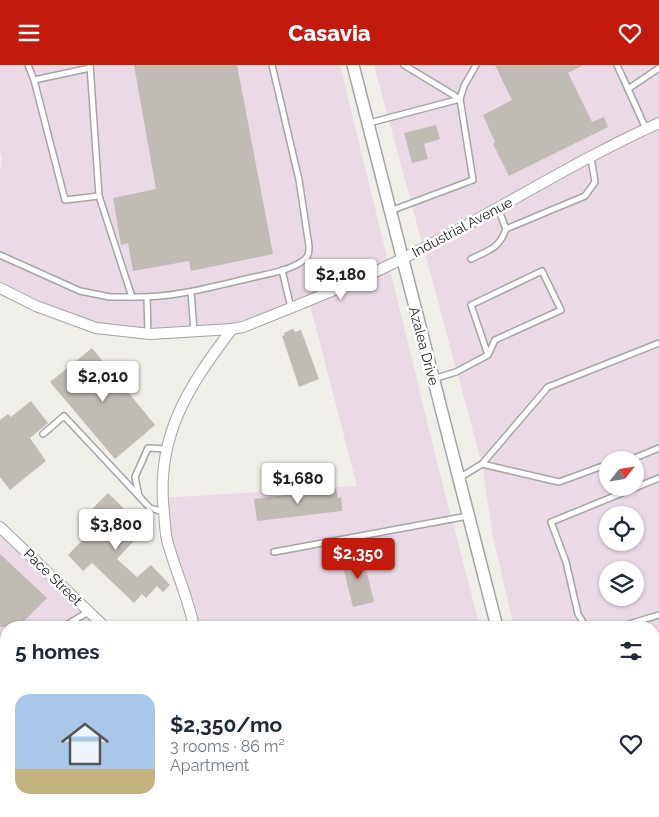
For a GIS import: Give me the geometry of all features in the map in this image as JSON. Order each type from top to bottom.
[{"type":"street","name":"Azalea Drive","points":[[353,65],[495,621]]},
{"type":"street","name":"Industrial Avenue","points":[[0,288],[36,306],[96,328],[148,333],[243,327],[344,287],[402,259],[659,123]]},
{"type":"street","points":[[193,621],[167,538],[162,498],[164,458],[178,413],[202,368],[232,329]]},
{"type":"street","name":"Pace Street","points":[[0,527],[99,621]]},
{"type":"lane","points":[[28,65],[34,81],[65,200],[99,196]]},
{"type":"lane","points":[[0,255],[80,291],[110,297],[147,298],[191,292],[282,270],[304,260],[309,255],[310,246],[300,180],[272,65]]},
{"type":"lane","points":[[404,65],[460,99]]},
{"type":"lane","points":[[390,212],[473,180],[460,99],[464,86],[476,65]]},
{"type":"lane","points":[[617,65],[646,129]]},
{"type":"lane","points":[[34,81],[90,67],[99,196],[132,297]]},
{"type":"lane","points":[[628,89],[659,68]]},
{"type":"lane","points":[[368,124],[460,99]]},
{"type":"lane","points":[[471,259],[498,245],[506,229],[585,196],[596,182],[591,158]]},
{"type":"lane","points":[[498,207],[506,229]]},
{"type":"lane","points":[[282,270],[292,308]]},
{"type":"lane","points":[[433,379],[456,372],[488,355],[495,341],[561,310],[542,271],[471,305],[488,355]]},
{"type":"lane","points":[[191,292],[194,331]]},
{"type":"lane","points":[[147,298],[148,333]]},
{"type":"lane","points":[[458,478],[482,464],[548,387],[659,343]]},
{"type":"lane","points":[[43,434],[64,416],[150,508],[164,512]]},
{"type":"lane","points":[[140,498],[135,477],[148,448],[166,449]]},
{"type":"lane","points":[[644,454],[659,448]]},
{"type":"lane","points":[[482,464],[559,481],[599,468]]},
{"type":"lane","points":[[582,621],[578,614],[566,562],[551,522],[659,478]]},
{"type":"lane","points":[[274,552],[468,516]]},
{"type":"lane","points":[[73,621],[89,612]]},
{"type":"lane","points":[[640,621],[659,615]]},
{"type":"shaded area","points":[[0,65],[340,65],[439,470],[478,621],[192,621],[167,538],[162,498],[357,486],[309,301],[243,327],[148,333],[96,328],[0,288],[0,174],[2,157],[0,152]]},
{"type":"shaded area","points":[[374,65],[659,65],[659,621],[513,621],[493,537],[482,464]]},
{"type":"shaded area","points":[[0,527],[99,621],[0,621]]},
{"type":"building","points":[[134,65],[237,65],[273,254],[191,271],[189,261],[133,271],[128,243],[121,245],[113,198],[156,189]]},
{"type":"building","points":[[495,65],[584,65],[568,73],[592,122],[604,117],[608,127],[509,176],[493,144],[495,142],[483,115],[512,100]]},
{"type":"building","points":[[436,125],[440,139],[424,144],[428,159],[412,163],[404,133]]},
{"type":"building","points":[[293,329],[295,332],[301,330],[319,379],[299,387],[282,336]]},
{"type":"building","points":[[92,348],[155,425],[115,459],[50,382]]},
{"type":"building","points":[[31,401],[48,423],[30,438],[46,461],[10,490],[0,477],[0,420],[8,414],[11,417]]},
{"type":"building","points":[[336,489],[338,498],[341,497],[342,511],[257,521],[254,499]]},
{"type":"building","points":[[108,493],[145,529],[117,559],[137,577],[151,565],[170,585],[163,592],[157,586],[146,598],[142,594],[134,603],[92,563],[83,571],[68,555],[103,519],[92,509]]},
{"type":"building","points":[[362,552],[374,602],[353,607],[341,558]]},
{"type":"building","points":[[0,554],[47,598],[24,621],[0,621]]}]
